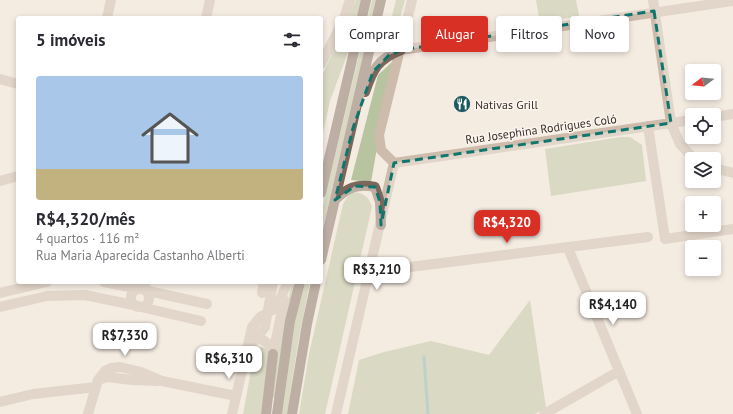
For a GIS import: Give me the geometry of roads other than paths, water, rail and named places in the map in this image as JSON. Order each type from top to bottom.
[{"type":"main road","points":[[323,184],[366,0]]},
{"type":"main road","points":[[323,251],[334,200],[353,128],[381,0]]},
{"type":"main road","points":[[353,128],[373,72],[389,55],[396,52]]},
{"type":"main road","points":[[334,200],[346,190],[355,186],[365,185],[374,187],[380,202],[381,225]]},
{"type":"main road","points":[[277,414],[290,321],[299,284]]},
{"type":"main road","points":[[292,414],[307,324],[316,284]]},
{"type":"main road","points":[[266,414],[273,354]]},
{"type":"street","points":[[107,16],[111,0]]},
{"type":"street","points":[[206,16],[210,0]]},
{"type":"street","points":[[323,60],[342,21],[350,0]]},
{"type":"street","points":[[408,16],[412,0]]},
{"type":"street","points":[[652,0],[671,123],[680,144],[687,152]]},
{"type":"street","points":[[413,48],[654,11],[733,1]]},
{"type":"street","points":[[336,414],[381,225],[394,163],[381,150],[379,135],[400,52]]},
{"type":"street","points":[[0,79],[16,83]]},
{"type":"street","points":[[721,116],[733,114]]},
{"type":"street","name":"Rua Josephina Rodrigues Coló","points":[[394,163],[685,121]]},
{"type":"street","points":[[648,126],[665,238],[669,239],[733,229]]},
{"type":"street","points":[[721,170],[733,173]]},
{"type":"street","points":[[0,181],[16,177]]},
{"type":"street","points":[[370,272],[648,237]]},
{"type":"street","points":[[568,248],[637,414]]},
{"type":"street","points":[[0,293],[38,284]]},
{"type":"street","points":[[120,284],[143,287],[207,304]]},
{"type":"street","points":[[262,293],[264,284]]},
{"type":"street","points":[[232,414],[247,351],[253,337],[265,327],[273,284]]},
{"type":"street","points":[[268,312],[278,304],[287,284]]},
{"type":"street","points":[[273,354],[287,284]]},
{"type":"street","points":[[139,306],[146,304],[149,299],[148,293],[143,287]]},
{"type":"street","points":[[0,307],[47,296],[85,295],[201,321]]},
{"type":"street","points":[[253,337],[265,341],[270,345],[273,354]]},
{"type":"street","points":[[88,414],[97,384],[105,371],[120,367],[141,372],[162,381],[236,396]]},
{"type":"street","points":[[544,414],[619,371]]},
{"type":"street","points":[[0,402],[33,394],[97,384]]},
{"type":"waterway","points":[[424,357],[428,414]]},
{"type":"place","name":"Nativas Grill","points":[[462,104]]}]
